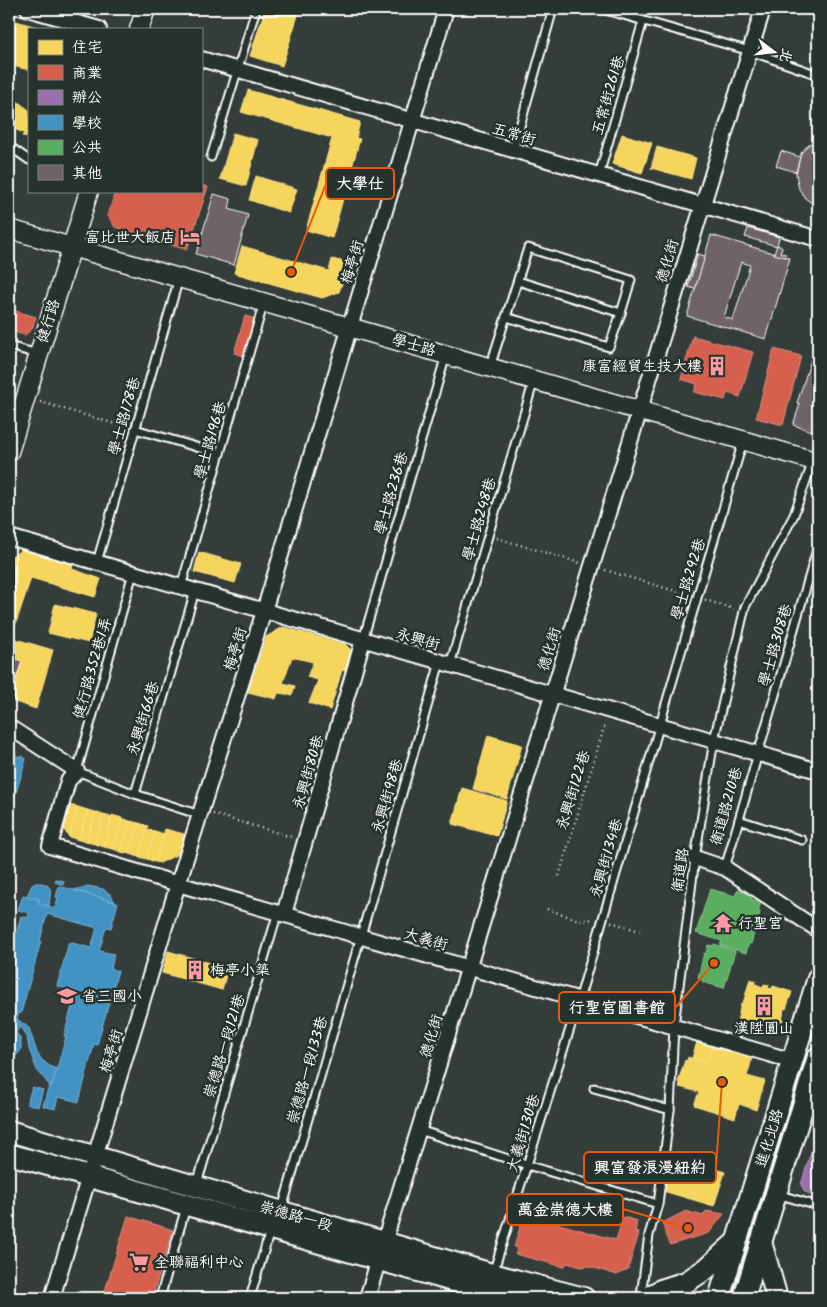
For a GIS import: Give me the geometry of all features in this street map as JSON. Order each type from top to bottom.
[{"type":"main road","name":"進化北路","points":[[719,1298],[818,978]]},
{"type":"main road","name":"進化北路","points":[[744,1298],[817,1063]]},
{"type":"main road","name":"崇德路一段","points":[[9,1131],[492,1274],[584,1298]]},
{"type":"main road","name":"崇德路一段","points":[[9,1154],[379,1260],[476,1293],[512,1298]]},
{"type":"main road","points":[[761,1241],[777,1298]]},
{"type":"main road","points":[[646,1298],[661,1290],[686,1282],[706,1269],[736,1242]]},
{"type":"street","points":[[28,9],[53,12],[96,28]]},
{"type":"street","points":[[139,28],[146,9]]},
{"type":"street","name":"梅亭街","points":[[52,1298],[178,884],[264,611],[446,9]]},
{"type":"street","name":"德化街","points":[[367,1298],[638,410],[763,9]]},
{"type":"street","name":"五常街","points":[[202,59],[818,239]]},
{"type":"street","name":"健行路","points":[[9,452],[11,434],[25,398],[89,192]]},
{"type":"street","name":"學士路","points":[[9,229],[816,461]]},
{"type":"street","name":"永興街","points":[[9,538],[758,752],[818,771]]},
{"type":"street","name":"永興街80巷","points":[[281,913],[305,840],[362,640]]},
{"type":"street","points":[[9,727],[77,771]]},
{"type":"street","name":"大義街","points":[[77,771],[68,781],[50,846],[793,1061]]},
{"type":"street","name":"衛道路210巷","points":[[695,858],[726,868],[818,930]]},
{"type":"lane","points":[[211,157],[256,9]]},
{"type":"lane","points":[[513,150],[553,9]]},
{"type":"lane","points":[[602,9],[750,51],[818,75]]},
{"type":"lane","name":"五常街261巷","points":[[598,176],[644,21]]},
{"type":"lane","points":[[9,146],[28,159]]},
{"type":"lane","points":[[490,367],[528,248],[631,280],[609,347],[506,317]]},
{"type":"lane","name":"學士路178巷","points":[[97,562],[179,277]]},
{"type":"lane","points":[[518,281],[621,313]]},
{"type":"lane","name":"學士路196巷","points":[[181,587],[264,302]]},
{"type":"lane","points":[[9,346],[38,354]]},
{"type":"lane","name":"學士路236巷","points":[[362,640],[446,354]]},
{"type":"lane","name":"學士路248巷","points":[[445,664],[488,536],[534,380]]},
{"type":"lane","points":[[135,429],[220,454]]},
{"type":"lane","name":"學士路292巷","points":[[658,724],[743,441]]},
{"type":"lane","name":"衛道路","points":[[639,1298],[641,1297],[650,1235],[658,1204],[670,1110],[674,1026],[695,858],[714,740],[744,612],[794,515],[816,461]]},
{"type":"lane","name":"學士路308巷","points":[[758,752],[818,546]]},
{"type":"lane","name":"健行路352巷1弄","points":[[77,771],[133,573]]},
{"type":"lane","name":"永興街66巷","points":[[134,794],[195,591]]},
{"type":"lane","name":"永興街98巷","points":[[360,937],[445,664]]},
{"type":"lane","name":"永興街134巷","points":[[579,1000],[658,724]]},
{"type":"lane","name":"衛道路210巷","points":[[726,868],[758,752]]},
{"type":"lane","points":[[77,771],[134,794],[200,815]]},
{"type":"lane","points":[[739,820],[802,840]]},
{"type":"lane","name":"崇德路一段121巷","points":[[196,1187],[281,913]]},
{"type":"lane","name":"崇德路一段133巷","points":[[281,1212],[360,937]]},
{"type":"lane","name":"大義街130巷","points":[[492,1274],[579,1000]]},
{"type":"lane","points":[[594,1088],[670,1110]]},
{"type":"lane","points":[[419,1130],[658,1204]]},
{"type":"lane","points":[[777,1194],[818,1206]]},
{"type":"lane","points":[[160,1298],[186,1206]]},
{"type":"lane","points":[[250,1298],[270,1229]]},
{"type":"path","points":[[25,398],[135,429]]},
{"type":"path","points":[[488,536],[744,612]]},
{"type":"path","name":"永興街122巷","points":[[559,876],[609,710]]},
{"type":"path","points":[[200,815],[209,813],[305,840]]},
{"type":"building: 住宅","points":[[265,9],[300,9],[282,66],[250,56]]},
{"type":"building: 住宅","points":[[9,19],[40,28],[28,28],[28,70],[9,65]]},
{"type":"building: 住宅","points":[[248,90],[360,122],[356,138],[360,139],[332,238],[306,230],[332,138],[241,112]]},
{"type":"building: 住宅","points":[[9,95],[28,109],[28,137],[22,136],[24,133],[9,127]]},
{"type":"building: 住宅","points":[[233,133],[258,140],[246,186],[220,179]]},
{"type":"building: 住宅","points":[[622,134],[652,143],[642,173],[612,164]]},
{"type":"building: 住宅","points":[[657,147],[696,158],[691,179],[651,168]]},
{"type":"building: 住宅","points":[[256,176],[297,189],[289,213],[249,200]]},
{"type":"building: 住宅","points":[[242,246],[329,271],[332,259],[349,263],[339,292],[322,298],[234,273]]},
{"type":"building: 住宅","points":[[25,548],[74,561],[72,569],[101,579],[95,597],[31,578],[15,626],[9,624],[9,560],[10,557]]},
{"type":"building: 住宅","points":[[199,552],[241,564],[235,583],[194,572]]},
{"type":"building: 住宅","points":[[55,604],[96,614],[89,643],[48,633]]},
{"type":"building: 住宅","points":[[283,627],[345,644],[352,651],[346,671],[342,670],[330,710],[309,703],[318,680],[307,677],[313,662],[292,657],[283,683],[295,686],[292,695],[278,693],[276,699],[248,692],[266,637]]},
{"type":"building: 住宅","points":[[9,637],[53,650],[36,709],[9,700]]},
{"type":"building: 住宅","points":[[488,735],[522,745],[507,799],[473,789]]},
{"type":"building: 住宅","points":[[462,788],[507,801],[497,836],[452,824]]},
{"type":"building: 住宅","points":[[69,805],[78,807],[69,837],[62,827]]},
{"type":"building: 住宅","points":[[78,807],[88,810],[79,840],[69,837]]},
{"type":"building: 住宅","points":[[88,810],[95,812],[87,842],[79,840]]},
{"type":"building: 住宅","points":[[95,812],[103,815],[95,844],[87,842]]},
{"type":"building: 住宅","points":[[103,815],[112,817],[104,847],[95,844]]},
{"type":"building: 住宅","points":[[112,815],[122,818],[113,849],[104,847]]},
{"type":"building: 住宅","points":[[122,818],[130,821],[121,852],[113,849]]},
{"type":"building: 住宅","points":[[130,821],[139,823],[130,854],[121,852]]},
{"type":"building: 住宅","points":[[139,823],[148,826],[139,857],[130,854]]},
{"type":"building: 住宅","points":[[147,829],[155,831],[147,859],[139,857]]},
{"type":"building: 住宅","points":[[165,829],[184,834],[178,854],[160,863],[155,862]]},
{"type":"building: 住宅","points":[[155,831],[164,834],[155,862],[147,859]]},
{"type":"building: 住宅","name":"梅亭小築","points":[[168,951],[228,968],[222,990],[162,973]]},
{"type":"building: 住宅","name":"漢陞圓山","points":[[750,979],[756,981],[755,984],[763,987],[764,984],[769,985],[768,988],[772,989],[773,986],[792,992],[786,1009],[784,1008],[782,1023],[774,1031],[767,1034],[754,1035],[737,1022]]},
{"type":"building: 住宅","points":[[697,1042],[706,1043],[712,1048],[707,1064],[692,1058]]},
{"type":"building: 住宅","points":[[717,1046],[752,1059],[747,1076],[765,1081],[756,1110],[739,1104],[735,1118],[694,1105],[699,1092],[679,1087],[680,1083],[678,1082],[685,1060],[687,1061],[688,1057],[707,1064],[712,1048]]},
{"type":"building: 住宅","points":[[674,1157],[725,1172],[714,1206],[663,1191]]},
{"type":"building: 商業","points":[[202,185],[208,187],[187,250],[115,227],[108,216],[115,192],[202,192]]},
{"type":"building: 商業","points":[[16,311],[36,317],[32,329],[25,335],[10,331]]},
{"type":"building: 商業","points":[[245,316],[256,319],[245,356],[234,353]]},
{"type":"building: 商業","name":"康富經貿生技大樓","points":[[693,336],[753,352],[740,397],[727,393],[725,400],[694,392],[697,384],[681,379]]},
{"type":"building: 商業","points":[[774,349],[801,356],[783,425],[756,418]]},
{"type":"building: 商業","points":[[818,807],[818,829],[812,827]]},
{"type":"building: 商業","points":[[686,1211],[703,1216],[706,1211],[724,1214],[709,1233],[670,1245],[662,1223]]},
{"type":"building: 商業","points":[[524,1214],[616,1240],[623,1217],[637,1221],[635,1232],[639,1233],[628,1269],[617,1275],[588,1266],[582,1267],[567,1263],[564,1267],[515,1254],[518,1248],[514,1247]]},
{"type":"building: 商業","name":"全聯福利中心","points":[[128,1216],[173,1230],[152,1298],[117,1298],[104,1294]]},
{"type":"building: 辦公","points":[[818,1128],[818,1197],[805,1192],[801,1185]]},
{"type":"building: 學校","points":[[9,748],[15,750],[16,756],[26,759],[9,817]]},
{"type":"building: 學校","points":[[56,879],[64,881],[63,885],[55,882]]},
{"type":"building: 學校","points":[[36,883],[47,885],[51,890],[49,906],[38,903],[39,899],[27,896],[32,885]]},
{"type":"building: 學校","points":[[59,886],[118,903],[111,928],[106,927],[99,951],[114,954],[111,969],[118,971],[97,1045],[94,1044],[79,1102],[58,1097],[55,1109],[43,1106],[50,1085],[52,1085],[66,1037],[64,1036],[76,991],[57,986],[69,942],[91,948],[97,928],[47,914],[21,1013],[19,1013],[16,1023],[21,1026],[16,1032],[21,1040],[21,1050],[9,1060],[9,1015],[11,1010],[9,1010],[9,948],[12,933],[16,934],[21,916],[28,918],[29,913],[18,910],[23,895],[39,899],[38,903],[55,908]]},
{"type":"building: 學校","points":[[88,886],[103,889],[110,894],[115,902],[74,890]]},
{"type":"building: 學校","points":[[17,1019],[29,1028],[37,1053],[42,1060],[57,1069],[52,1085],[50,1086],[37,1070],[29,1049],[27,1037],[21,1026],[16,1023]]},
{"type":"building: 學校","points":[[32,1087],[43,1090],[38,1107],[27,1104]]},
{"type":"building: 公共","name":"行聖宮","points":[[710,889],[735,896],[738,889],[752,897],[751,899],[761,902],[751,944],[749,943],[746,953],[720,945],[722,941],[696,933]]},
{"type":"building: 公共","points":[[714,944],[735,951],[724,988],[702,982],[703,980],[698,978],[704,953],[706,954],[708,945],[713,946]]},
{"type":"building: 其他","points":[[818,140],[818,207],[806,199],[799,189],[796,174],[801,153],[809,144]]},
{"type":"building: 其他","points":[[781,151],[800,157],[796,172],[776,166]]},
{"type":"building: 其他","points":[[214,194],[231,199],[229,209],[248,215],[234,265],[196,254]]},
{"type":"building: 其他","points":[[748,228],[779,237],[777,246],[745,237]]},
{"type":"building: 其他","points":[[711,235],[790,258],[766,339],[687,316]],"holes":[[[741,262],[750,265],[733,320],[724,317]]]},
{"type":"building: 其他","points":[[777,245],[782,247],[780,253],[786,254],[785,257],[774,254]]},
{"type":"building: 其他","points":[[698,254],[705,256],[695,289],[688,287]]},
{"type":"building: 其他","points":[[815,347],[818,348],[818,431],[815,432],[793,425],[800,404],[797,403]]},
{"type":"building: 其他","points":[[9,657],[22,661],[15,682],[9,680]]},
{"type":"place","name":"富比世大飯店","points":[[190,237]]},
{"type":"place","name":"大學仕","points":[[291,272]]},
{"type":"place","name":"康富經貿生技大樓","points":[[717,366]]},
{"type":"place","name":"行聖宮","points":[[723,923]]},
{"type":"place","name":"行聖宮圖書館","points":[[714,963]]},
{"type":"place","name":"梅亭小築","points":[[195,970]]},
{"type":"place","name":"省三國小","points":[[67,996]]},
{"type":"place","name":"漢陞圓山","points":[[764,1006]]},
{"type":"place","name":"興富發浪漫紐約","points":[[722,1082]]},
{"type":"place","name":"萬金崇德大樓","points":[[688,1228]]},
{"type":"place","name":"全聯福利中心","points":[[139,1262]]}]
